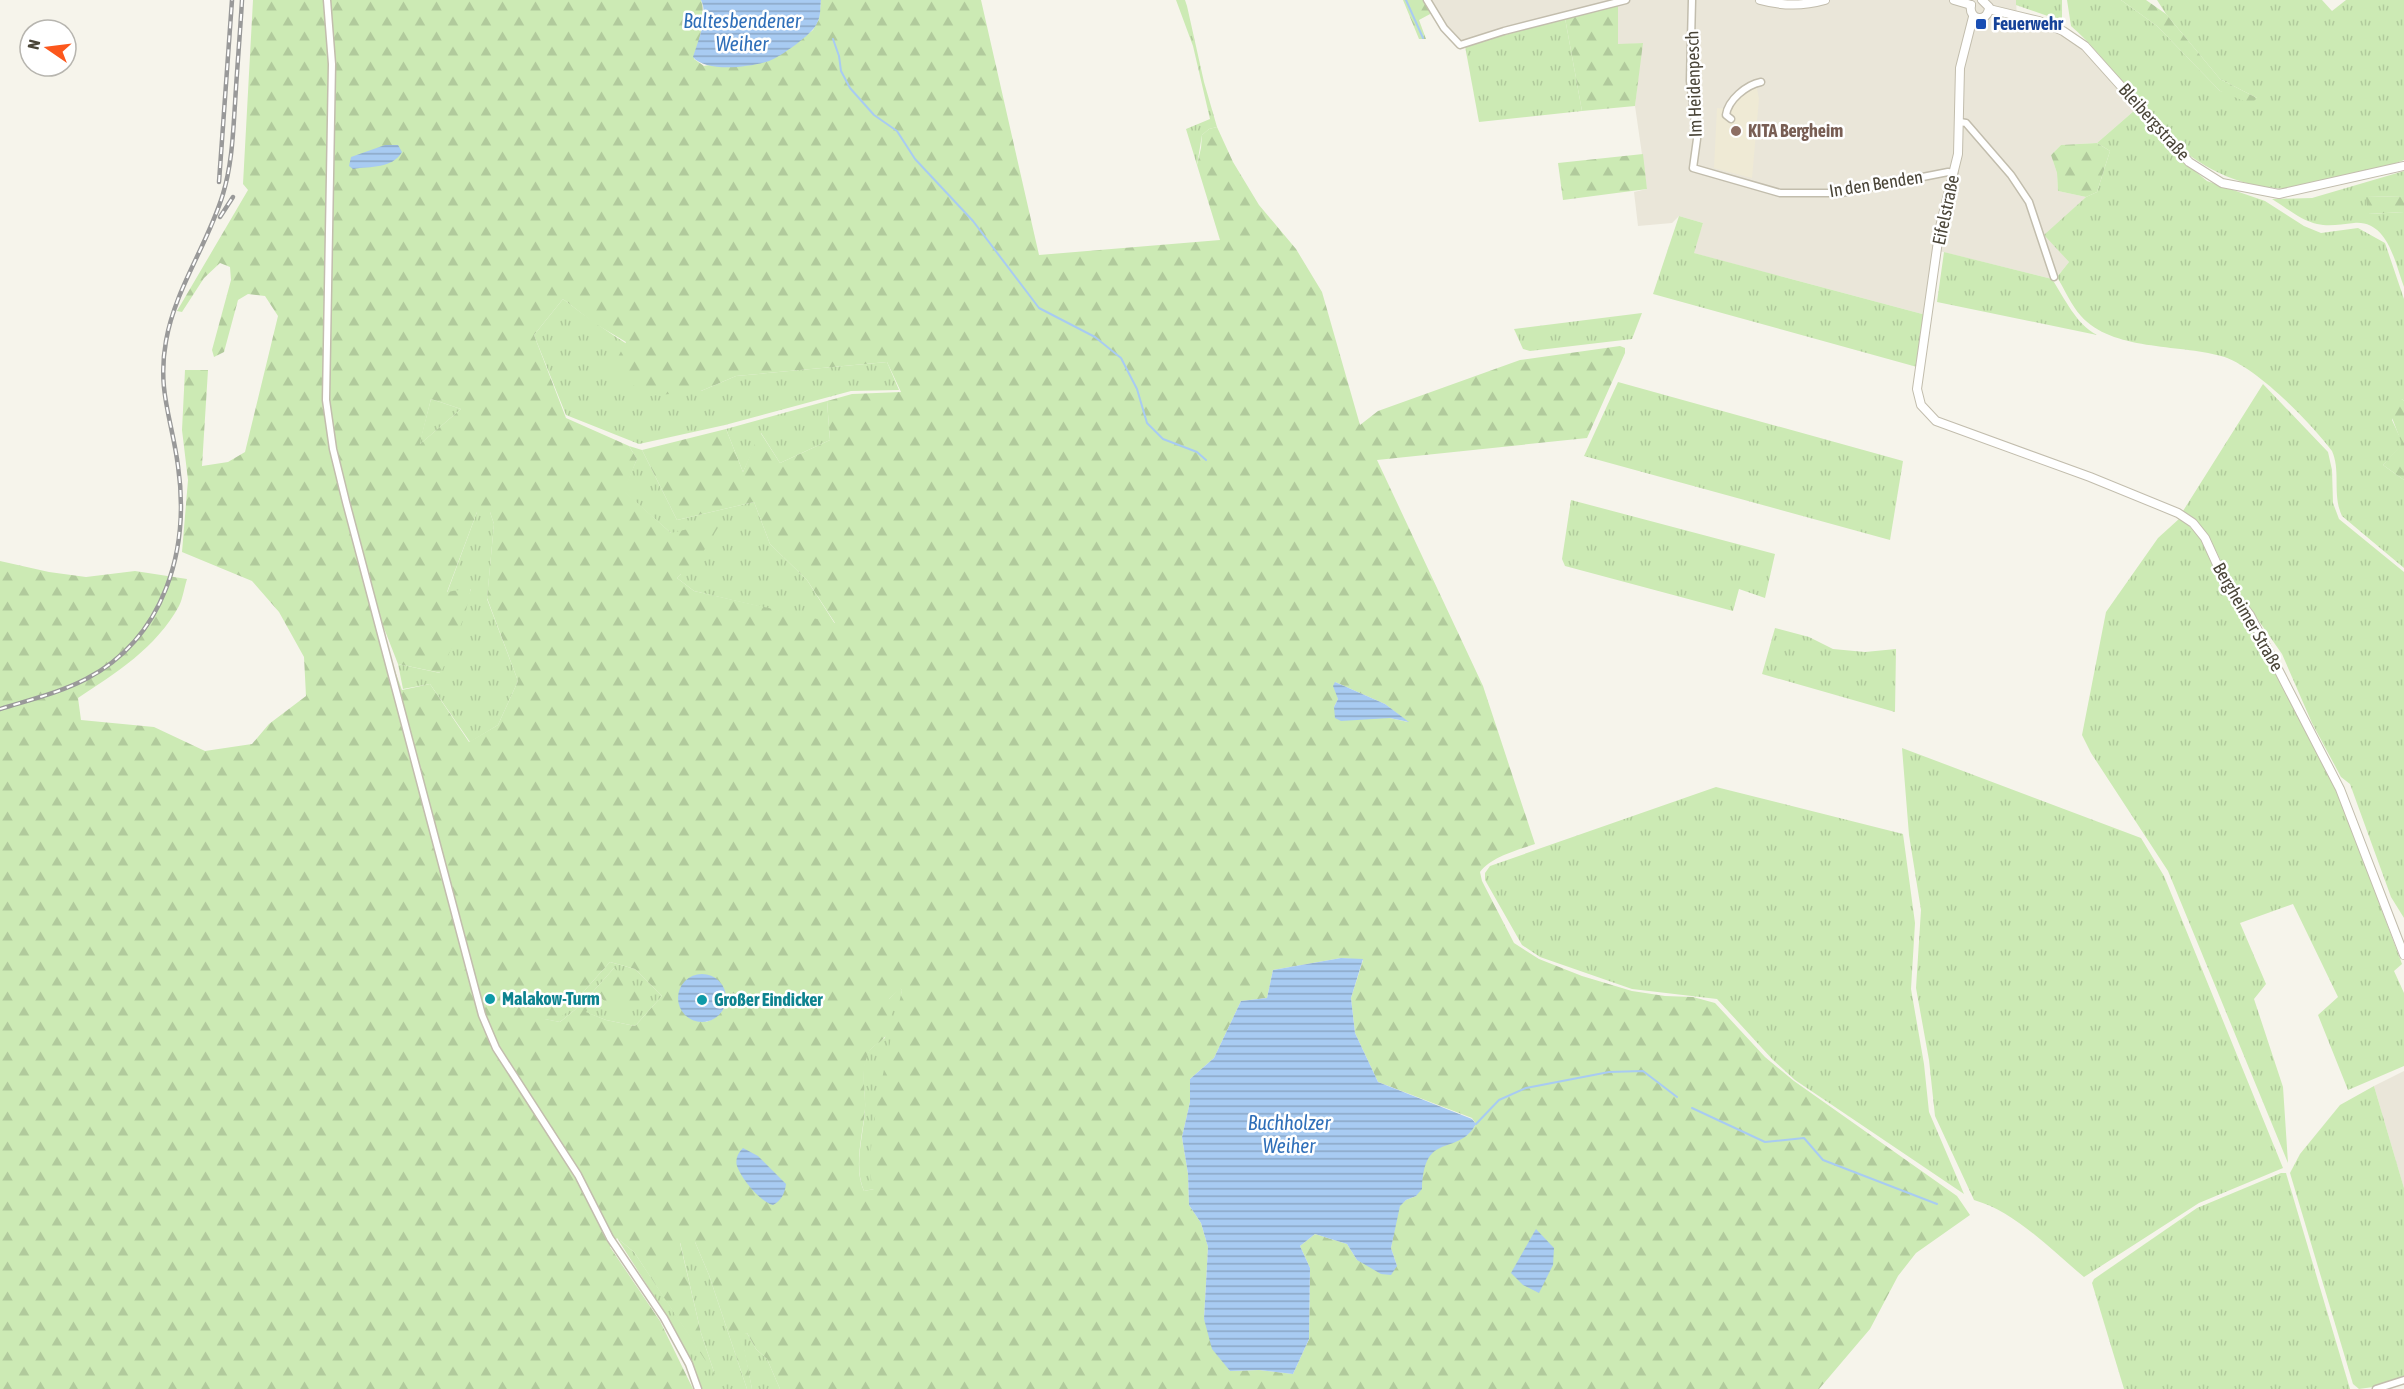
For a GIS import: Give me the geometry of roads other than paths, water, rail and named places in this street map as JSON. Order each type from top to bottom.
[{"type":"street","points":[[327,0],[332,64],[326,400],[345,502],[451,893],[475,991],[496,1048],[578,1175],[610,1238],[664,1318],[689,1364],[698,1389]]},
{"type":"street","points":[[1427,0],[1444,28],[1460,45],[1504,31],[1626,0]]},
{"type":"street","name":"Im Heidenpesch","points":[[1692,0],[1690,81],[1697,139],[1693,168]]},
{"type":"street","points":[[1760,0],[1787,4],[1825,0]]},
{"type":"street","points":[[1969,1],[1988,4],[1989,9],[1985,18],[1979,19],[1970,11],[1969,1]]},
{"type":"street","name":"Bleibergstraße","points":[[1989,9],[2039,21],[2063,31],[2085,46],[2189,162],[2222,183],[2278,194],[2404,166]]},
{"type":"street","name":"Eifelstraße","points":[[1921,405],[1917,389],[1941,227],[1960,142],[1960,68],[1973,16]]},
{"type":"street","points":[[1731,119],[1726,115],[1732,100],[1753,83],[1761,82]]},
{"type":"street","points":[[1960,122],[1966,123],[2011,175],[2029,202],[2054,277]]},
{"type":"street","name":"In den Benden","points":[[1693,168],[1780,193],[1841,193],[1948,172],[1954,173]]},
{"type":"street","name":"Bergheimer Straße","points":[[1921,405],[1936,421],[2090,477],[2178,513],[2193,523],[2205,538],[2226,584],[2250,615],[2340,789],[2404,955]]},
{"type":"street","points":[[2376,1389],[2404,1380]]},
{"type":"water","name":"Baltesbendener Weiher","points":[[701,0],[821,0],[820,15],[814,28],[781,55],[769,61],[751,65],[718,67],[699,62],[693,57],[703,21]]},
{"type":"water","points":[[385,145],[398,145],[402,152],[393,161],[380,166],[353,169],[349,166],[351,157]]},
{"type":"water","points":[[1335,682],[1385,704],[1409,722],[1390,718],[1341,721],[1335,718],[1334,707],[1338,699],[1333,686]]},
{"type":"water","name":"Buchholzer Weiher","points":[[1341,958],[1363,959],[1351,998],[1355,1033],[1378,1082],[1472,1119],[1476,1124],[1460,1140],[1435,1151],[1424,1170],[1422,1189],[1416,1196],[1406,1200],[1400,1206],[1391,1248],[1397,1266],[1391,1275],[1381,1274],[1357,1260],[1347,1244],[1315,1234],[1300,1246],[1310,1268],[1309,1339],[1293,1374],[1259,1370],[1230,1371],[1212,1349],[1204,1319],[1208,1247],[1201,1223],[1189,1205],[1188,1174],[1182,1137],[1190,1102],[1190,1079],[1214,1058],[1241,1001],[1267,998],[1273,970]]},
{"type":"water","points":[[702,974],[719,981],[726,998],[719,1015],[702,1022],[685,1015],[678,998],[685,981]]},
{"type":"water","points":[[743,1148],[758,1156],[786,1184],[782,1196],[773,1205],[757,1195],[739,1171],[736,1163],[738,1154]]},
{"type":"water","points":[[1536,1229],[1554,1248],[1553,1265],[1539,1293],[1523,1285],[1511,1273]]},
{"type":"waterway","points":[[1406,0],[1423,38]]},
{"type":"waterway","points":[[833,39],[841,71],[850,88],[874,115],[897,131],[915,159],[973,221],[1039,308],[1095,337],[1121,358],[1137,389],[1147,423],[1163,439],[1197,452],[1206,460]]},
{"type":"waterway","points":[[1476,1124],[1499,1100],[1526,1088],[1609,1072],[1643,1071],[1677,1097]]},
{"type":"waterway","points":[[1692,1108],[1765,1142],[1804,1138],[1823,1160],[1937,1204]]},
{"type":"railway","points":[[219,182],[232,0]]},
{"type":"railway","points":[[0,709],[76,684],[113,661],[135,640],[153,615],[166,588],[175,559],[180,529],[181,497],[178,466],[164,390],[166,341],[177,303],[217,213],[226,183],[233,138],[242,0]]},
{"type":"railway","points":[[220,217],[233,197]]},
{"type":"place","name":"Feuerwehr","points":[[1981,24]]},
{"type":"place","name":"KITA Bergheim","points":[[1736,131]]},
{"type":"place","name":"Malakow-Turm","points":[[490,999]]},
{"type":"place","name":"Großer Eindicker","points":[[702,1000]]}]
